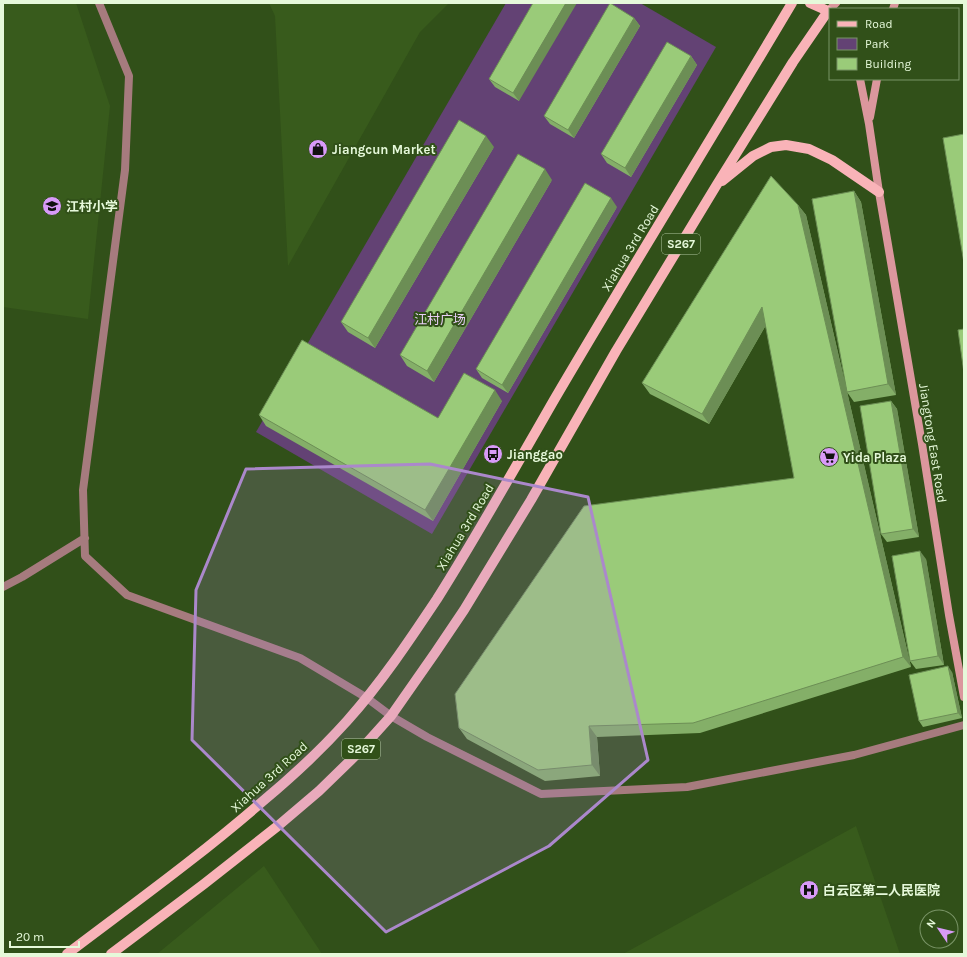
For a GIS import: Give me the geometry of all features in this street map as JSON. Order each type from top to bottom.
[{"type":"main road","name":"Xiahua 3rd Road","points":[[67,954],[237,823],[289,779],[321,749],[367,698],[420,625],[459,564],[590,340],[792,3]]},
{"type":"main road","points":[[810,3],[829,9]]},
{"type":"main road","name":"S267","points":[[111,954],[204,884],[279,825],[319,791],[355,756],[391,716],[464,610],[492,565],[616,351],[716,186],[793,62],[829,9]]},
{"type":"main road","points":[[716,186],[753,156],[771,147],[786,145],[809,149],[832,160],[879,192]]},
{"type":"street","points":[[99,3],[129,76],[125,170],[83,490],[85,556],[127,595],[300,658],[367,698],[391,716],[427,737],[541,794],[687,787],[854,755],[964,725]]},
{"type":"street","name":"Jiangtong East Road","points":[[860,80],[869,124],[949,616],[964,697]]},
{"type":"street","points":[[869,124],[877,80]]},
{"type":"street","points":[[3,587],[85,538]]},
{"type":"highlighted area","points":[[430,464],[588,497],[648,760],[549,846],[386,932],[192,740],[196,590],[246,469]]},
{"type":"shaded area","name":"江村小学","points":[[3,3],[76,3],[110,106],[88,319],[3,307]]},
{"type":"shaded area","name":"Jiangcun Market","points":[[269,3],[449,3],[420,32],[288,266],[275,16]]},
{"type":"shaded area","name":"白云区第二人民医院","points":[[856,826],[900,954],[623,954]]},
{"type":"shaded area","points":[[264,866],[322,954],[157,954]]},
{"type":"green space","name":"江村广场","points":[[506,3],[640,3],[716,47],[432,534],[256,432]]},
{"type":"building","points":[[533,3],[566,3],[513,93],[489,79]]},
{"type":"building","points":[[610,3],[634,18],[568,130],[544,116]]},
{"type":"building","points":[[667,42],[691,56],[625,168],[601,154]]},
{"type":"building","points":[[459,120],[486,136],[368,338],[341,322]]},
{"type":"building","points":[[964,134],[964,263],[943,138]]},
{"type":"building","points":[[518,154],[545,169],[427,371],[400,355]]},
{"type":"building","name":"Yida Plaza","points":[[771,176],[798,205],[903,657],[693,723],[589,726],[592,765],[538,770],[459,728],[455,694],[584,506],[794,478],[762,307],[702,414],[642,383]]},
{"type":"building","points":[[585,183],[611,198],[502,385],[476,369]]},
{"type":"building","points":[[854,191],[888,384],[847,392],[812,199]]},
{"type":"building","points":[[964,329],[964,373],[958,330]]},
{"type":"building","points":[[302,340],[438,418],[464,373],[495,390],[425,510],[259,415]]},
{"type":"building","points":[[891,401],[913,529],[881,534],[860,406]]},
{"type":"building","points":[[920,551],[938,656],[910,661],[892,556]]},
{"type":"building","points":[[948,666],[958,713],[919,721],[909,675]]},
{"type":"place","name":"Jiangcun Market","points":[[318,149]]},
{"type":"place","name":"江村小学","points":[[52,206]]},
{"type":"place","name":"Jianggao","points":[[493,454]]},
{"type":"place","name":"Yida Plaza","points":[[829,457]]},
{"type":"place","name":"白云区第二人民医院","points":[[809,890]]}]
